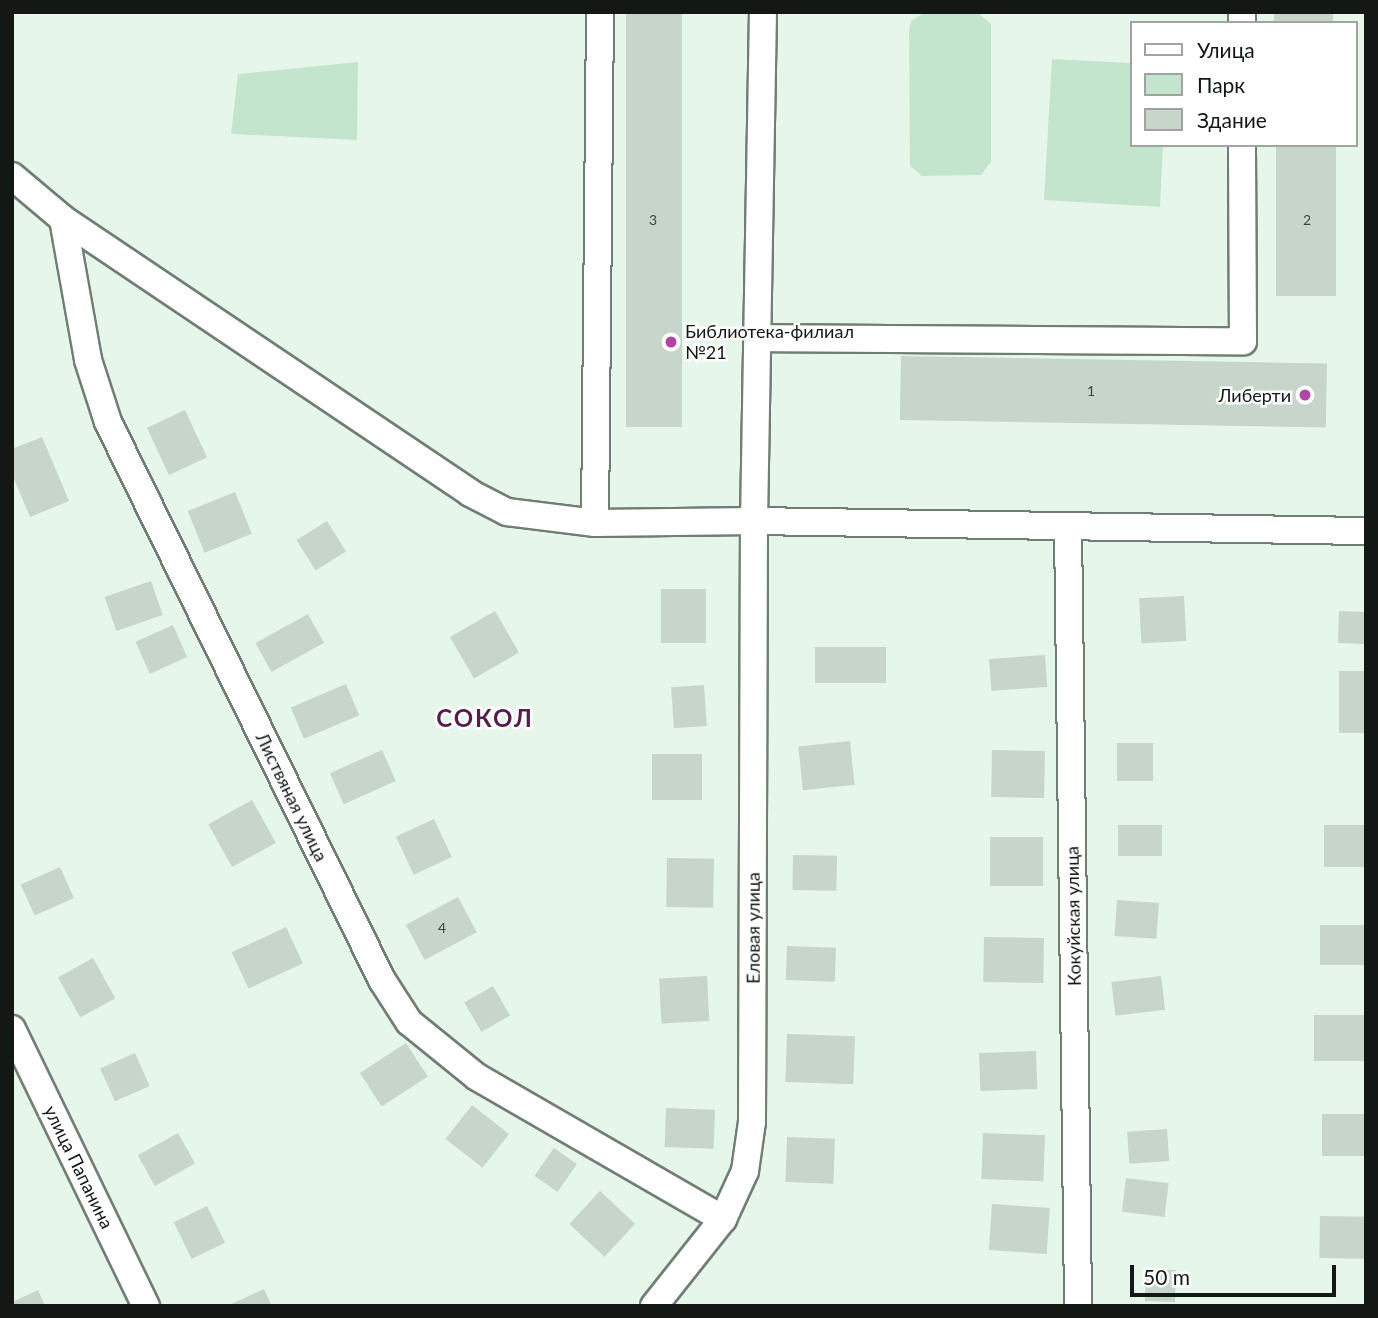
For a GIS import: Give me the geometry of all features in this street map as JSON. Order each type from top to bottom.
[{"type":"street","points":[[594,523],[600,12]]},
{"type":"street","name":"Еловая улица","points":[[654,1306],[723,1219],[745,1171],[752,1122],[754,521],[762,12]]},
{"type":"street","points":[[757,338],[1243,341],[1242,147]]},
{"type":"street","points":[[12,176],[64,219],[470,493],[507,512],[594,523],[754,521],[1366,531]]},
{"type":"street","name":"Листвяная улица","points":[[64,219],[88,360],[108,422],[382,979],[410,1022],[477,1077],[723,1219]]},
{"type":"street","name":"Кокуйская улица","points":[[1068,527],[1077,1306]]},
{"type":"street","name":"улица Папанина","points":[[12,1029],[146,1306]]},
{"type":"green space","points":[[925,12],[977,12],[991,24],[991,162],[981,175],[922,176],[910,166],[909,31],[911,21]]},
{"type":"green space","points":[[1052,59],[1130,63],[1130,147],[1163,147],[1160,207],[1044,200]]},
{"type":"green space","points":[[358,62],[357,140],[231,134],[238,74]]},
{"type":"building","points":[[626,12],[682,12],[682,427],[626,427]]},
{"type":"building","points":[[1274,12],[1333,12],[1333,21],[1274,21]]},
{"type":"building","points":[[1276,147],[1336,147],[1336,296],[1276,296]]},
{"type":"building","points":[[901,356],[1327,363],[1326,427],[900,420]]},
{"type":"building","points":[[185,410],[207,457],[169,475],[147,428]]},
{"type":"building","points":[[42,437],[69,501],[30,517],[12,474],[12,449]]},
{"type":"building","points":[[235,492],[252,534],[205,553],[188,511]]},
{"type":"building","points":[[327,521],[346,552],[316,571],[296,540]]},
{"type":"building","points":[[151,581],[163,615],[116,631],[105,597]]},
{"type":"building","points":[[661,589],[706,589],[706,643],[661,643]]},
{"type":"building","points":[[1184,596],[1186,641],[1141,643],[1139,598]]},
{"type":"building","points":[[495,611],[519,653],[474,679],[450,637]]},
{"type":"building","points":[[1339,611],[1366,612],[1365,644],[1338,643]]},
{"type":"building","points":[[308,614],[324,643],[272,672],[256,643]]},
{"type":"building","points":[[173,625],[187,657],[150,674],[136,642]]},
{"type":"building","points":[[815,647],[886,647],[886,683],[815,683]]},
{"type":"building","points":[[1045,655],[1047,687],[991,691],[989,659]]},
{"type":"building","points":[[1339,671],[1366,671],[1366,733],[1339,733]]},
{"type":"building","points":[[346,684],[359,715],[304,739],[291,707]]},
{"type":"building","points":[[704,685],[707,726],[674,728],[671,687]]},
{"type":"building","points":[[850,741],[855,785],[803,790],[798,746]]},
{"type":"building","points":[[1117,743],[1153,743],[1153,781],[1117,781]]},
{"type":"building","points":[[382,750],[396,781],[344,804],[330,773]]},
{"type":"building","points":[[992,750],[1045,751],[1044,798],[991,797]]},
{"type":"building","points":[[652,754],[702,754],[702,800],[652,800]]},
{"type":"building","points":[[252,800],[276,843],[232,867],[208,824]]},
{"type":"building","points":[[434,819],[452,857],[414,875],[396,837]]},
{"type":"building","points":[[1118,825],[1162,825],[1162,856],[1118,856]]},
{"type":"building","points":[[1324,825],[1366,825],[1366,867],[1324,867]]},
{"type":"building","points":[[990,837],[1043,837],[1043,886],[990,886]]},
{"type":"building","points":[[793,855],[837,856],[836,891],[792,890]]},
{"type":"building","points":[[667,858],[714,859],[713,908],[666,907]]},
{"type":"building","points":[[60,867],[74,898],[35,916],[21,884]]},
{"type":"building","points":[[458,897],[477,932],[425,960],[406,925]]},
{"type":"building","points":[[1117,900],[1159,903],[1156,939],[1114,936]]},
{"type":"building","points":[[1320,925],[1366,925],[1366,965],[1320,965]]},
{"type":"building","points":[[286,927],[303,963],[249,989],[232,952]]},
{"type":"building","points":[[984,937],[1044,938],[1043,983],[983,982]]},
{"type":"building","points":[[787,946],[836,948],[835,982],[786,980]]},
{"type":"building","points":[[93,958],[115,998],[80,1018],[58,977]]},
{"type":"building","points":[[707,976],[709,1021],[661,1023],[659,979]]},
{"type":"building","points":[[1161,976],[1165,1010],[1116,1016],[1111,982]]},
{"type":"building","points":[[493,986],[510,1015],[481,1032],[464,1002]]},
{"type":"building","points":[[1314,1015],[1366,1015],[1366,1061],[1314,1061]]},
{"type":"building","points":[[787,1034],[855,1036],[853,1084],[785,1082]]},
{"type":"building","points":[[406,1043],[428,1077],[382,1107],[360,1073]]},
{"type":"building","points":[[1036,1051],[1037,1089],[980,1091],[979,1053]]},
{"type":"building","points":[[135,1053],[150,1086],[115,1101],[100,1068]]},
{"type":"building","points":[[472,1105],[509,1134],[483,1168],[446,1139]]},
{"type":"building","points":[[666,1108],[715,1110],[714,1149],[665,1147]]},
{"type":"building","points":[[1322,1114],[1366,1114],[1366,1156],[1322,1156]]},
{"type":"building","points":[[1167,1129],[1169,1161],[1129,1164],[1127,1132]]},
{"type":"building","points":[[178,1133],[195,1164],[155,1186],[138,1155]]},
{"type":"building","points":[[983,1133],[1045,1135],[1043,1181],[981,1179]]},
{"type":"building","points":[[787,1137],[835,1139],[833,1184],[785,1182]]},
{"type":"building","points":[[554,1148],[577,1164],[557,1192],[534,1176]]},
{"type":"building","points":[[1126,1178],[1169,1183],[1165,1217],[1122,1212]]},
{"type":"building","points":[[600,1191],[635,1224],[604,1257],[569,1224]]},
{"type":"building","points":[[992,1204],[1050,1208],[1047,1254],[989,1250]]},
{"type":"building","points":[[207,1206],[225,1243],[192,1259],[174,1222]]},
{"type":"building","points":[[1320,1216],[1366,1217],[1365,1259],[1319,1258]]},
{"type":"building","points":[[1146,1269],[1176,1270],[1175,1302],[1145,1301]]},
{"type":"building","points":[[264,1289],[272,1306],[227,1306]]},
{"type":"building","points":[[38,1290],[45,1306],[12,1306],[12,1302]]},
{"type":"place","name":"Библиотека-филиал №21","points":[[671,342]]},
{"type":"place","name":"Либерти","points":[[1305,395]]},
{"type":"district","name":"СОКОЛ","points":[[485,718]]}]
